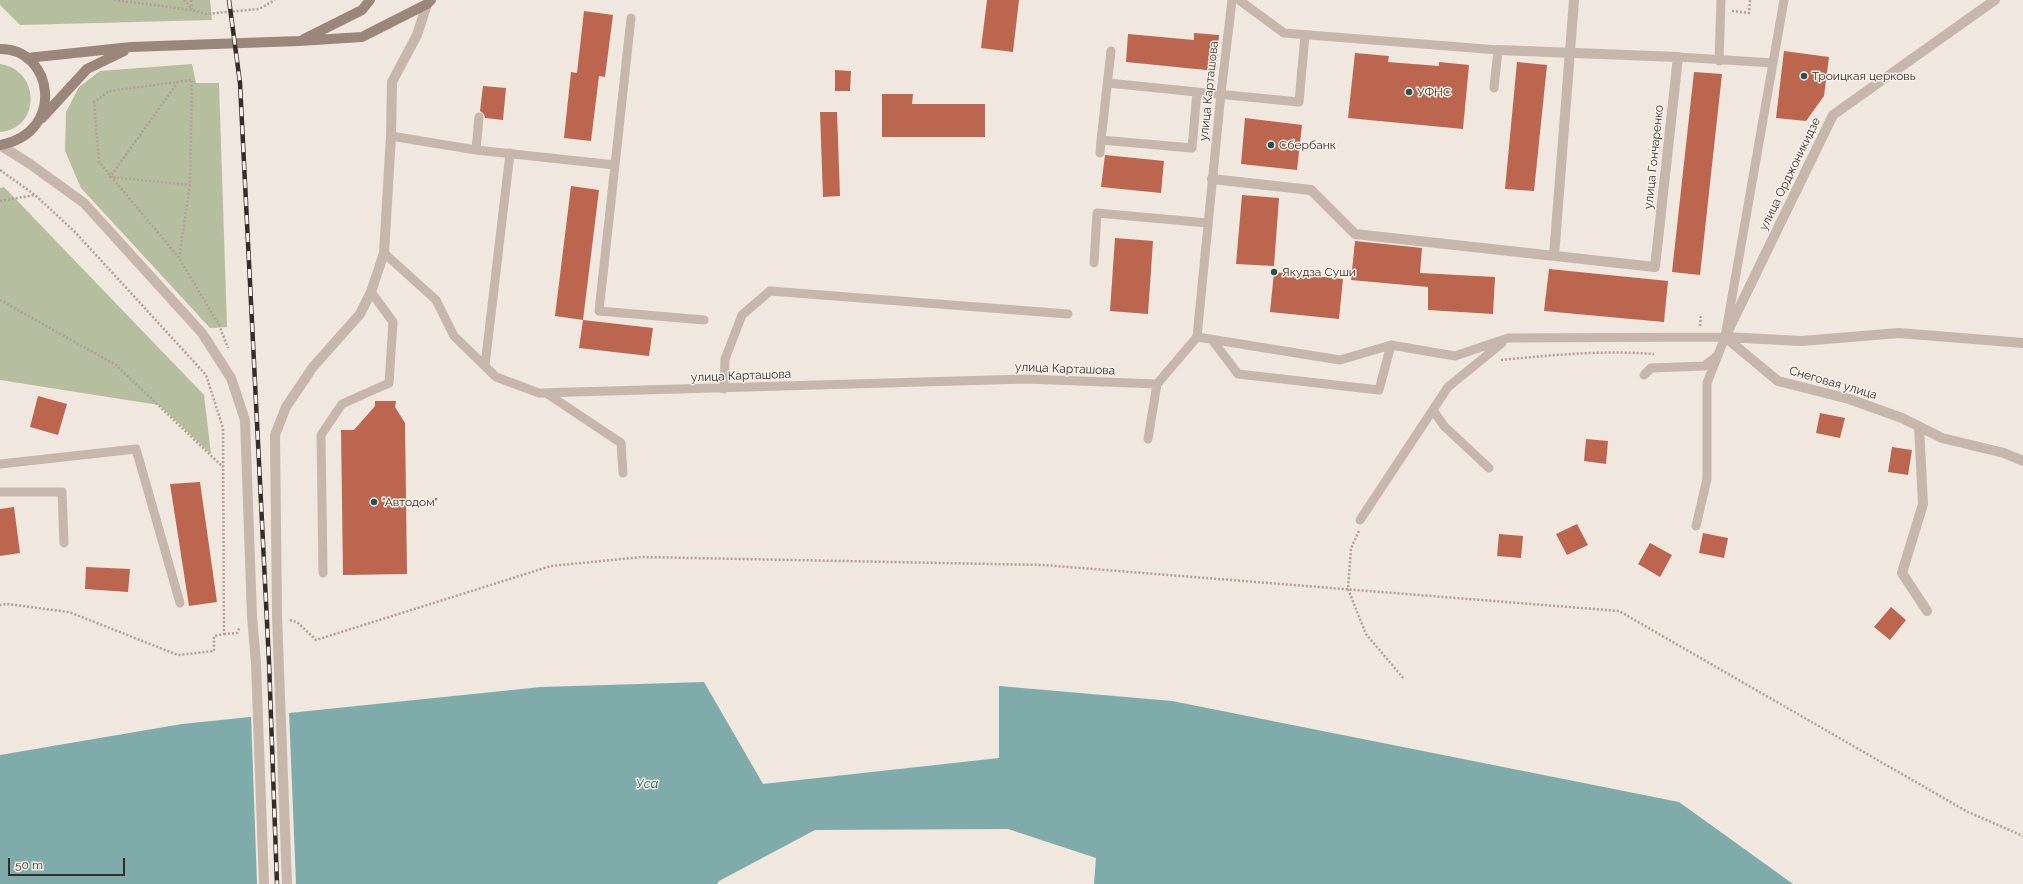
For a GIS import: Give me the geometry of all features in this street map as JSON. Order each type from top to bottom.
[{"type":"main road","points":[[299,41],[362,10],[370,0]]},
{"type":"main road","points":[[27,58],[131,47],[299,41],[362,37],[429,2]]},
{"type":"main road","points":[[0,40],[27,58],[37,69],[40,75],[46,96],[44,110],[38,124]]},
{"type":"main road","points":[[0,145],[21,139],[38,124],[87,69],[131,47]]},
{"type":"main road","points":[[0,49],[17,52]]},
{"type":"street","points":[[1554,256],[1574,0]]},
{"type":"street","name":"улица Орджоникидзе","points":[[1725,337],[1833,116],[1995,0]]},
{"type":"street","points":[[287,884],[278,662],[275,436],[286,407],[313,367],[360,314],[371,292],[384,253],[391,136],[392,82],[417,35],[429,2]]},
{"type":"street","points":[[1498,50],[1678,57]]},
{"type":"street","name":"улица Гончаренко","points":[[1212,179],[1311,190],[1355,234],[1655,267],[1678,57]]},
{"type":"street","points":[[0,145],[30,164],[84,203],[202,333],[231,378],[245,420],[264,884]]},
{"type":"street","points":[[1725,337],[1802,341],[1898,333],[2023,342]]},
{"type":"street","name":"Снеговая улица","points":[[1725,337],[1778,381],[1849,399],[1902,418],[1942,438],[2004,453],[2023,461]]},
{"type":"street","points":[[1920,427],[1924,504],[1902,573],[1927,611]]},
{"type":"lane","name":"улица Карташова","points":[[1197,337],[1212,179],[1232,0]]},
{"type":"lane","points":[[1239,0],[1284,33],[1498,50],[1494,88]]},
{"type":"lane","points":[[1719,61],[1722,0]]},
{"type":"lane","points":[[1696,526],[1707,479],[1707,383],[1725,337],[1784,0]]},
{"type":"lane","points":[[631,18],[599,311],[704,320]]},
{"type":"lane","points":[[1108,83],[1299,102],[1305,35]]},
{"type":"lane","points":[[1100,153],[1111,51]]},
{"type":"lane","points":[[1678,57],[1719,61],[1773,63]]},
{"type":"lane","points":[[1101,140],[1192,148],[1197,92]]},
{"type":"lane","points":[[476,150],[479,117]]},
{"type":"lane","points":[[391,136],[476,150],[615,165]]},
{"type":"lane","points":[[485,365],[510,153]]},
{"type":"lane","points":[[1094,262],[1096,213],[1208,223]]},
{"type":"lane","name":"улица Карташова","points":[[384,253],[436,300],[454,336],[496,377],[539,393],[724,389],[1026,379],[1157,384]]},
{"type":"lane","points":[[724,389],[725,359],[742,315],[770,291],[1068,314]]},
{"type":"lane","points":[[323,573],[321,435],[342,404],[389,384],[393,322],[371,292]]},
{"type":"lane","points":[[1148,439],[1157,384],[1197,337],[1213,341],[1340,360],[1391,345],[1455,356],[1508,338],[1725,337]]},
{"type":"lane","points":[[1360,520],[1448,387],[1508,338]]},
{"type":"lane","points":[[1213,341],[1238,374],[1379,390],[1391,345]]},
{"type":"lane","points":[[1644,375],[1651,368],[1704,366],[1717,356]]},
{"type":"lane","points":[[546,393],[622,443],[623,473]]},
{"type":"lane","points":[[1433,410],[1444,426],[1489,468]]},
{"type":"lane","points":[[0,464],[136,449],[180,603]]},
{"type":"lane","points":[[0,492],[62,492],[64,543]]},
{"type":"path","points":[[114,0],[192,10],[206,14],[259,9],[275,0]]},
{"type":"path","points":[[184,0],[192,10]]},
{"type":"path","points":[[191,0],[192,10]]},
{"type":"path","points":[[1721,10],[1749,13],[1750,0]]},
{"type":"path","points":[[179,258],[190,185],[192,80],[110,91],[94,102],[100,162],[110,177],[179,258],[219,325],[229,351]]},
{"type":"path","points":[[110,177],[178,82]]},
{"type":"path","points":[[0,170],[35,195],[75,232],[206,375],[223,428],[224,634]]},
{"type":"path","points":[[110,177],[190,185]]},
{"type":"path","points":[[0,201],[35,195]]},
{"type":"path","points":[[0,300],[116,365],[223,468]]},
{"type":"path","points":[[316,640],[551,566],[642,557],[1043,565],[1619,611],[1966,811],[2023,836]]},
{"type":"path","points":[[0,605],[7,604],[69,612],[178,654],[214,651],[214,636],[237,633]]},
{"type":"green space","points":[[0,0],[210,0],[212,20],[20,25],[0,5]]},
{"type":"green space","points":[[0,64],[13,69],[23,77],[29,87],[31,99],[29,111],[23,121],[13,128],[0,132]]},
{"type":"green space","points":[[192,64],[196,83],[219,83],[227,327],[210,328],[81,188],[65,151],[66,112],[79,87],[100,71]]},
{"type":"green space","points":[[4,187],[204,395],[211,454],[159,405],[0,380],[0,188]]},
{"type":"water","name":"Уса","points":[[704,682],[763,784],[999,758],[999,686],[1172,701],[1679,802],[1793,884],[1094,884],[1096,858],[1008,829],[815,830],[719,881],[717,884],[0,884],[0,755],[182,724],[541,687]]},
{"type":"pier","points":[[289,711],[296,884],[257,884],[251,715]]},
{"type":"building","points":[[987,0],[1019,0],[1013,52],[981,48]]},
{"type":"building","points":[[584,11],[613,15],[605,77],[599,76],[591,141],[564,138],[571,72],[577,73]]},
{"type":"building","points":[[1194,33],[1219,35],[1216,71],[1126,62],[1128,34],[1194,40]]},
{"type":"building","name":"Троицкая церковь","points":[[1784,51],[1829,57],[1824,96],[1806,121],[1776,118]]},
{"type":"building","name":"УФНС","points":[[1355,53],[1389,56],[1388,62],[1439,66],[1439,62],[1469,65],[1463,129],[1348,118]]},
{"type":"building","points":[[1517,62],[1547,65],[1534,191],[1505,189]]},
{"type":"building","points":[[835,70],[851,71],[850,91],[835,91]]},
{"type":"building","points":[[1694,72],[1722,74],[1700,275],[1672,272]]},
{"type":"building","points":[[483,86],[506,88],[503,120],[485,118],[484,114],[480,111]]},
{"type":"building","points":[[882,94],[913,94],[912,104],[985,104],[985,137],[882,137]]},
{"type":"building","points":[[820,112],[837,112],[840,196],[823,197]]},
{"type":"building","name":"Сбербанк","points":[[1245,118],[1302,125],[1297,170],[1241,164]]},
{"type":"building","points":[[1105,155],[1164,161],[1161,193],[1101,187]]},
{"type":"building","points":[[571,186],[599,190],[583,320],[555,316]]},
{"type":"building","points":[[1242,195],[1279,198],[1274,266],[1236,264]]},
{"type":"building","points":[[1115,238],[1153,241],[1148,314],[1110,311]]},
{"type":"building","points":[[1355,241],[1422,248],[1420,273],[1495,277],[1493,314],[1428,310],[1428,287],[1351,280]]},
{"type":"building","points":[[1549,269],[1668,281],[1664,322],[1544,311]]},
{"type":"building","points":[[1274,272],[1343,279],[1339,319],[1270,312]]},
{"type":"building","points":[[583,320],[653,328],[649,356],[579,348]]},
{"type":"building","points":[[38,396],[67,404],[58,435],[30,427]]},
{"type":"building","name":"\"Автодом\"","points":[[375,401],[396,401],[395,407],[405,423],[407,574],[343,575],[341,430],[354,430],[375,406]]},
{"type":"building","points":[[1820,413],[1845,418],[1840,438],[1816,433]]},
{"type":"building","points":[[1586,439],[1608,441],[1606,464],[1584,461]]},
{"type":"building","points":[[1892,447],[1912,450],[1908,475],[1888,472]]},
{"type":"building","points":[[200,482],[217,602],[189,606],[170,484]]},
{"type":"building","points":[[14,507],[20,553],[0,556],[0,509]]},
{"type":"building","points":[[1577,524],[1588,545],[1567,555],[1556,534]]},
{"type":"building","points":[[1703,533],[1728,538],[1724,558],[1699,553]]},
{"type":"building","points":[[1499,534],[1523,536],[1521,558],[1497,556]]},
{"type":"building","points":[[1650,543],[1672,555],[1660,577],[1638,564]]},
{"type":"building","points":[[86,567],[130,569],[128,592],[85,589]]},
{"type":"building","points":[[1891,607],[1906,620],[1890,640],[1874,627]]},
{"type":"railway","points":[[229,0],[240,83],[269,662],[277,884]]},
{"type":"place","name":"Троицкая церковь","points":[[1804,76]]},
{"type":"place","name":"УФНС","points":[[1409,92]]},
{"type":"place","name":"Сбербанк","points":[[1271,145]]},
{"type":"place","name":"Якудза Суши","points":[[1274,272]]},
{"type":"place","name":"\"Автодом\"","points":[[374,502]]}]
